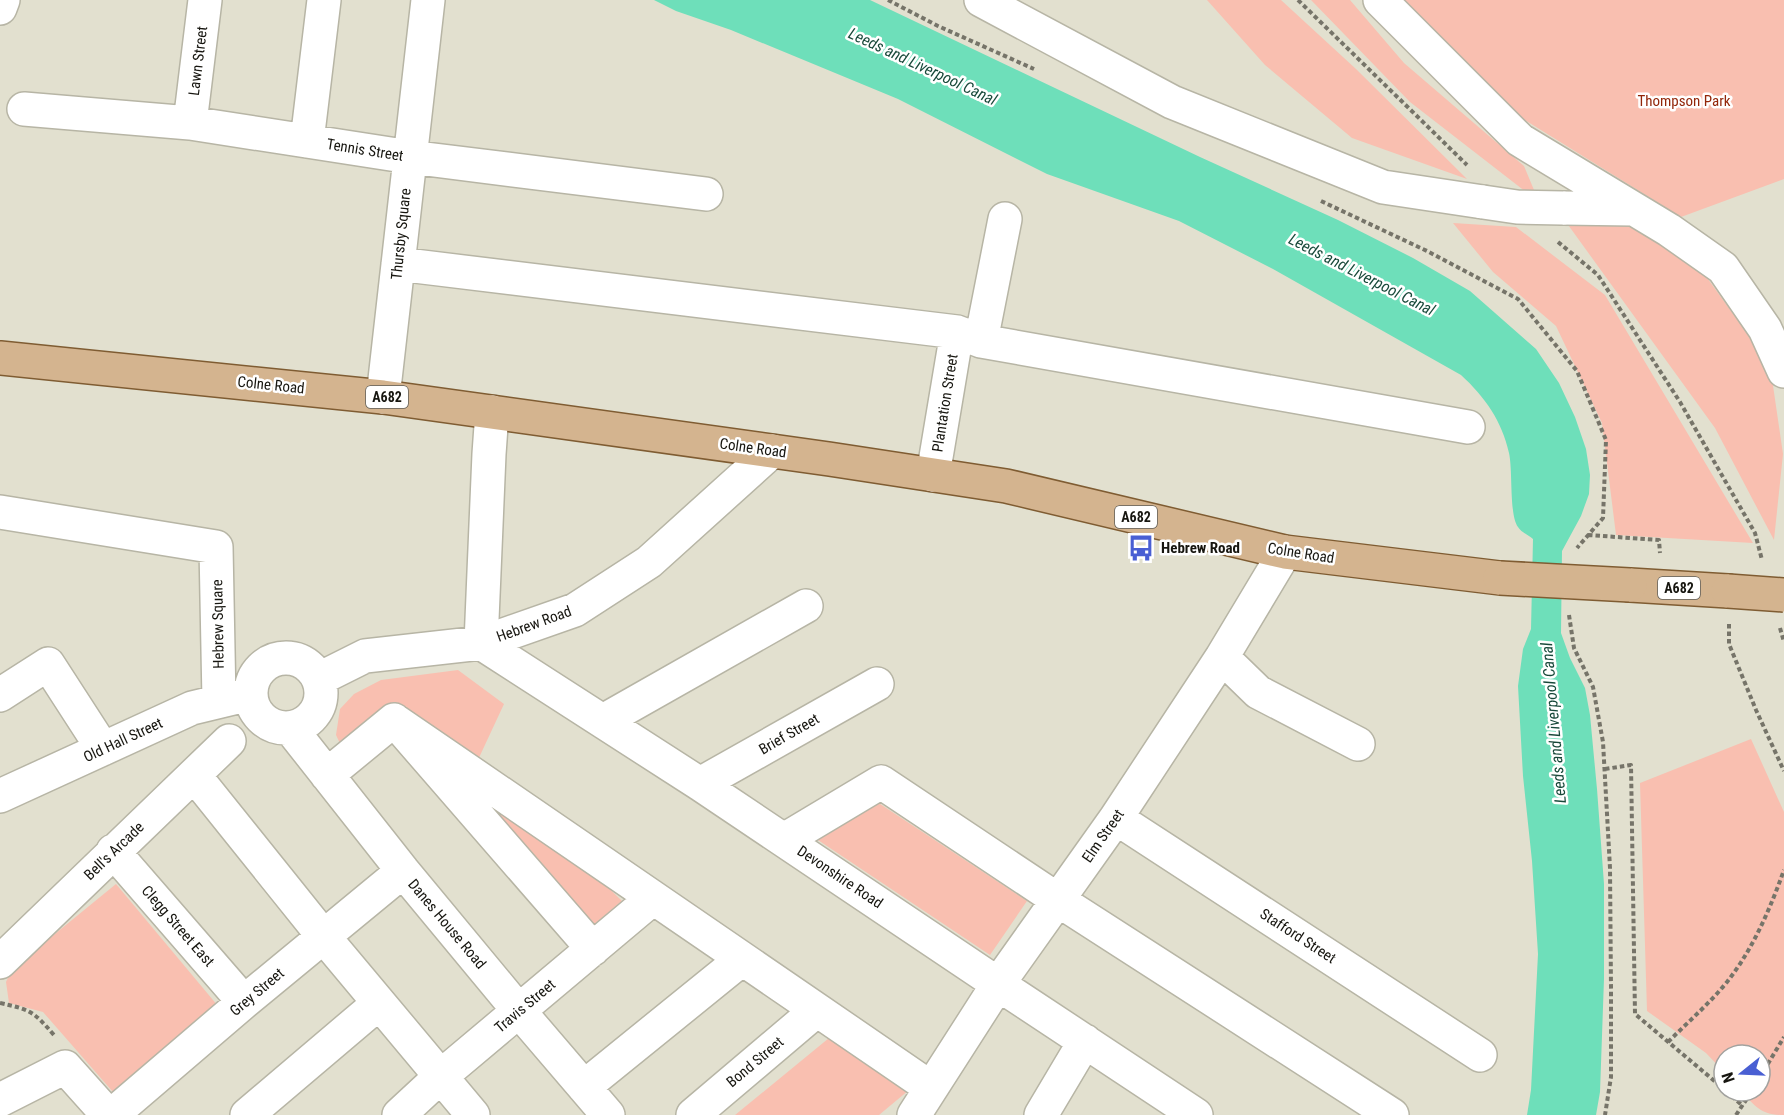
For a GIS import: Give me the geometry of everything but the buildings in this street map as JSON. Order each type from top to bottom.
[{"type":"main road","name":"Colne Road","points":[[0,358],[383,397],[1006,486],[1286,552],[1500,578],[1645,586]]},
{"type":"main road","name":"A682","points":[[1645,586],[1728,591],[1781,606]]},
{"type":"street","points":[[0,8],[3,0]]},
{"type":"street","name":"Lawn Street","points":[[190,123],[205,0]]},
{"type":"street","points":[[307,141],[324,0]]},
{"type":"street","name":"Thursby Square","points":[[383,397],[428,0]]},
{"type":"street","points":[[981,0],[1172,102],[1383,187],[1517,207],[1635,209]]},
{"type":"street","points":[[1380,0],[1520,140],[1669,230],[1723,268],[1765,329],[1784,372]]},
{"type":"street","name":"Tennis Street","points":[[24,109],[190,123],[410,157],[706,194]]},
{"type":"street","name":"Plantation Street","points":[[933,475],[969,337],[1005,219]]},
{"type":"street","points":[[398,264],[969,337],[1468,427]]},
{"type":"street","points":[[481,643],[492,412]]},
{"type":"street","name":"Hebrew Road","points":[[319,679],[365,656],[481,643],[575,610],[649,562],[772,451]]},
{"type":"street","name":"Hebrew Square","points":[[0,512],[216,547],[235,698]]},
{"type":"street","name":"Elm Street","points":[[914,1115],[998,984],[1116,818],[1222,657],[1286,552]]},
{"type":"street","points":[[603,721],[806,606]]},
{"type":"street","name":"Devonshire Road","points":[[481,643],[700,784],[1196,1115]]},
{"type":"street","points":[[284,657],[299,660],[312,668],[319,679],[322,694],[319,708],[306,723],[291,729],[277,728],[267,723],[255,710],[235,698],[260,669],[284,657]]},
{"type":"street","points":[[1222,657],[1258,692],[1358,744]]},
{"type":"street","points":[[0,695],[48,664],[103,750]]},
{"type":"street","name":"Brief Street","points":[[700,784],[877,684]]},
{"type":"street","name":"Old Hall Street","points":[[0,796],[192,708],[235,698]]},
{"type":"street","points":[[327,775],[394,720]]},
{"type":"street","points":[[394,720],[931,1088]]},
{"type":"street","points":[[394,720],[593,949]]},
{"type":"street","name":"Danes House Road","points":[[291,729],[403,872],[608,1115]]},
{"type":"street","name":"Bell's Arcade","points":[[0,962],[229,741]]},
{"type":"street","points":[[194,776],[324,937],[473,1115]]},
{"type":"street","points":[[783,840],[881,782],[1058,900],[1392,1115]]},
{"type":"street","name":"Stafford Street","points":[[1116,818],[1480,1055]]},
{"type":"street","name":"Clegg Street East","points":[[113,851],[244,1002]]},
{"type":"street","name":"Grey Street","points":[[110,1115],[403,872]]},
{"type":"street","name":"Travis Street","points":[[399,1115],[440,1077],[653,897]]},
{"type":"street","points":[[584,1087],[742,959]]},
{"type":"street","points":[[247,1115],[379,1003]]},
{"type":"street","name":"Bond Street","points":[[693,1115],[817,1010]]},
{"type":"street","points":[[1041,1115],[1085,1041]]},
{"type":"street","points":[[0,1100],[65,1067],[110,1115]]},
{"type":"path","points":[[888,0],[938,26],[1043,74]]},
{"type":"path","points":[[1298,0],[1470,167]]},
{"type":"path","points":[[1319,200],[1427,251],[1518,299],[1577,371],[1605,440],[1603,518],[1575,550]]},
{"type":"path","points":[[1517,207],[1598,275],[1680,402],[1755,533],[1763,565]]},
{"type":"path","points":[[1588,535],[1659,540],[1645,586]]},
{"type":"path","points":[[1728,591],[1729,644],[1784,771]]},
{"type":"path","points":[[1781,606],[1784,642]]},
{"type":"path","points":[[1569,608],[1574,648],[1593,687],[1603,742],[1605,769],[1610,868],[1611,1077],[1605,1115]]},
{"type":"path","points":[[1605,769],[1631,765],[1635,1014],[1712,1079]]},
{"type":"path","points":[[1668,1041],[1728,981],[1752,943],[1774,898],[1784,870]]},
{"type":"path","points":[[0,1003],[26,1009],[37,1016],[67,1050],[65,1067]]},
{"type":"path","points":[[1772,1057],[1784,1037]]},
{"type":"path","points":[[1740,1103],[1743,1106]]},
{"type":"path","points":[[1736,1115],[1745,1103]]},
{"type":"green space","points":[[1207,0],[1281,0],[1356,69],[1467,179],[1352,138],[1265,65]]},
{"type":"green space","points":[[1311,0],[1350,0],[1404,63],[1524,166],[1539,202],[1410,102]]},
{"type":"green space","name":"Thompson Park","points":[[1368,0],[1784,0],[1784,179],[1681,217],[1415,52]]},
{"type":"green space","points":[[1618,220],[1700,268],[1770,365],[1783,454],[1774,540],[1715,428],[1566,222]]},
{"type":"green space","points":[[1453,223],[1516,227],[1605,295],[1753,543],[1616,535],[1602,423],[1556,326],[1493,272]]},
{"type":"green space","points":[[458,670],[504,704],[477,762],[397,713],[347,758],[336,735],[340,709],[354,694],[381,680]]},
{"type":"green space","points":[[1751,739],[1784,812],[1784,1115],[1764,1112],[1752,1103],[1772,1103],[1772,1043],[1712,1043],[1712,1059],[1647,1011],[1640,783]]},
{"type":"green space","points":[[482,797],[582,862],[622,901],[590,928]]},
{"type":"green space","points":[[874,800],[1027,901],[990,955],[809,834]]},
{"type":"green space","points":[[116,884],[218,1006],[113,1092],[43,1012],[9,1003],[6,982],[12,969]]},
{"type":"green space","points":[[829,1038],[909,1090],[879,1115],[735,1115]]},
{"type":"water","name":"Leeds and Liverpool Canal","points":[[654,0],[870,0],[1338,220],[1413,258],[1470,291],[1536,349],[1559,383],[1575,417],[1586,449],[1590,475],[1589,494],[1581,516],[1562,551],[1561,633],[1585,688],[1590,715],[1604,884],[1604,979],[1600,1092],[1596,1115],[1527,1115],[1531,1090],[1538,954],[1518,686],[1523,649],[1531,629],[1533,539],[1518,527],[1515,521],[1506,441],[1497,420],[1478,392],[1461,375],[1273,269],[1179,221],[1047,174],[898,99],[731,30],[676,11]]},
{"type":"place","name":"Hebrew Road","points":[[1141,548]]}]
